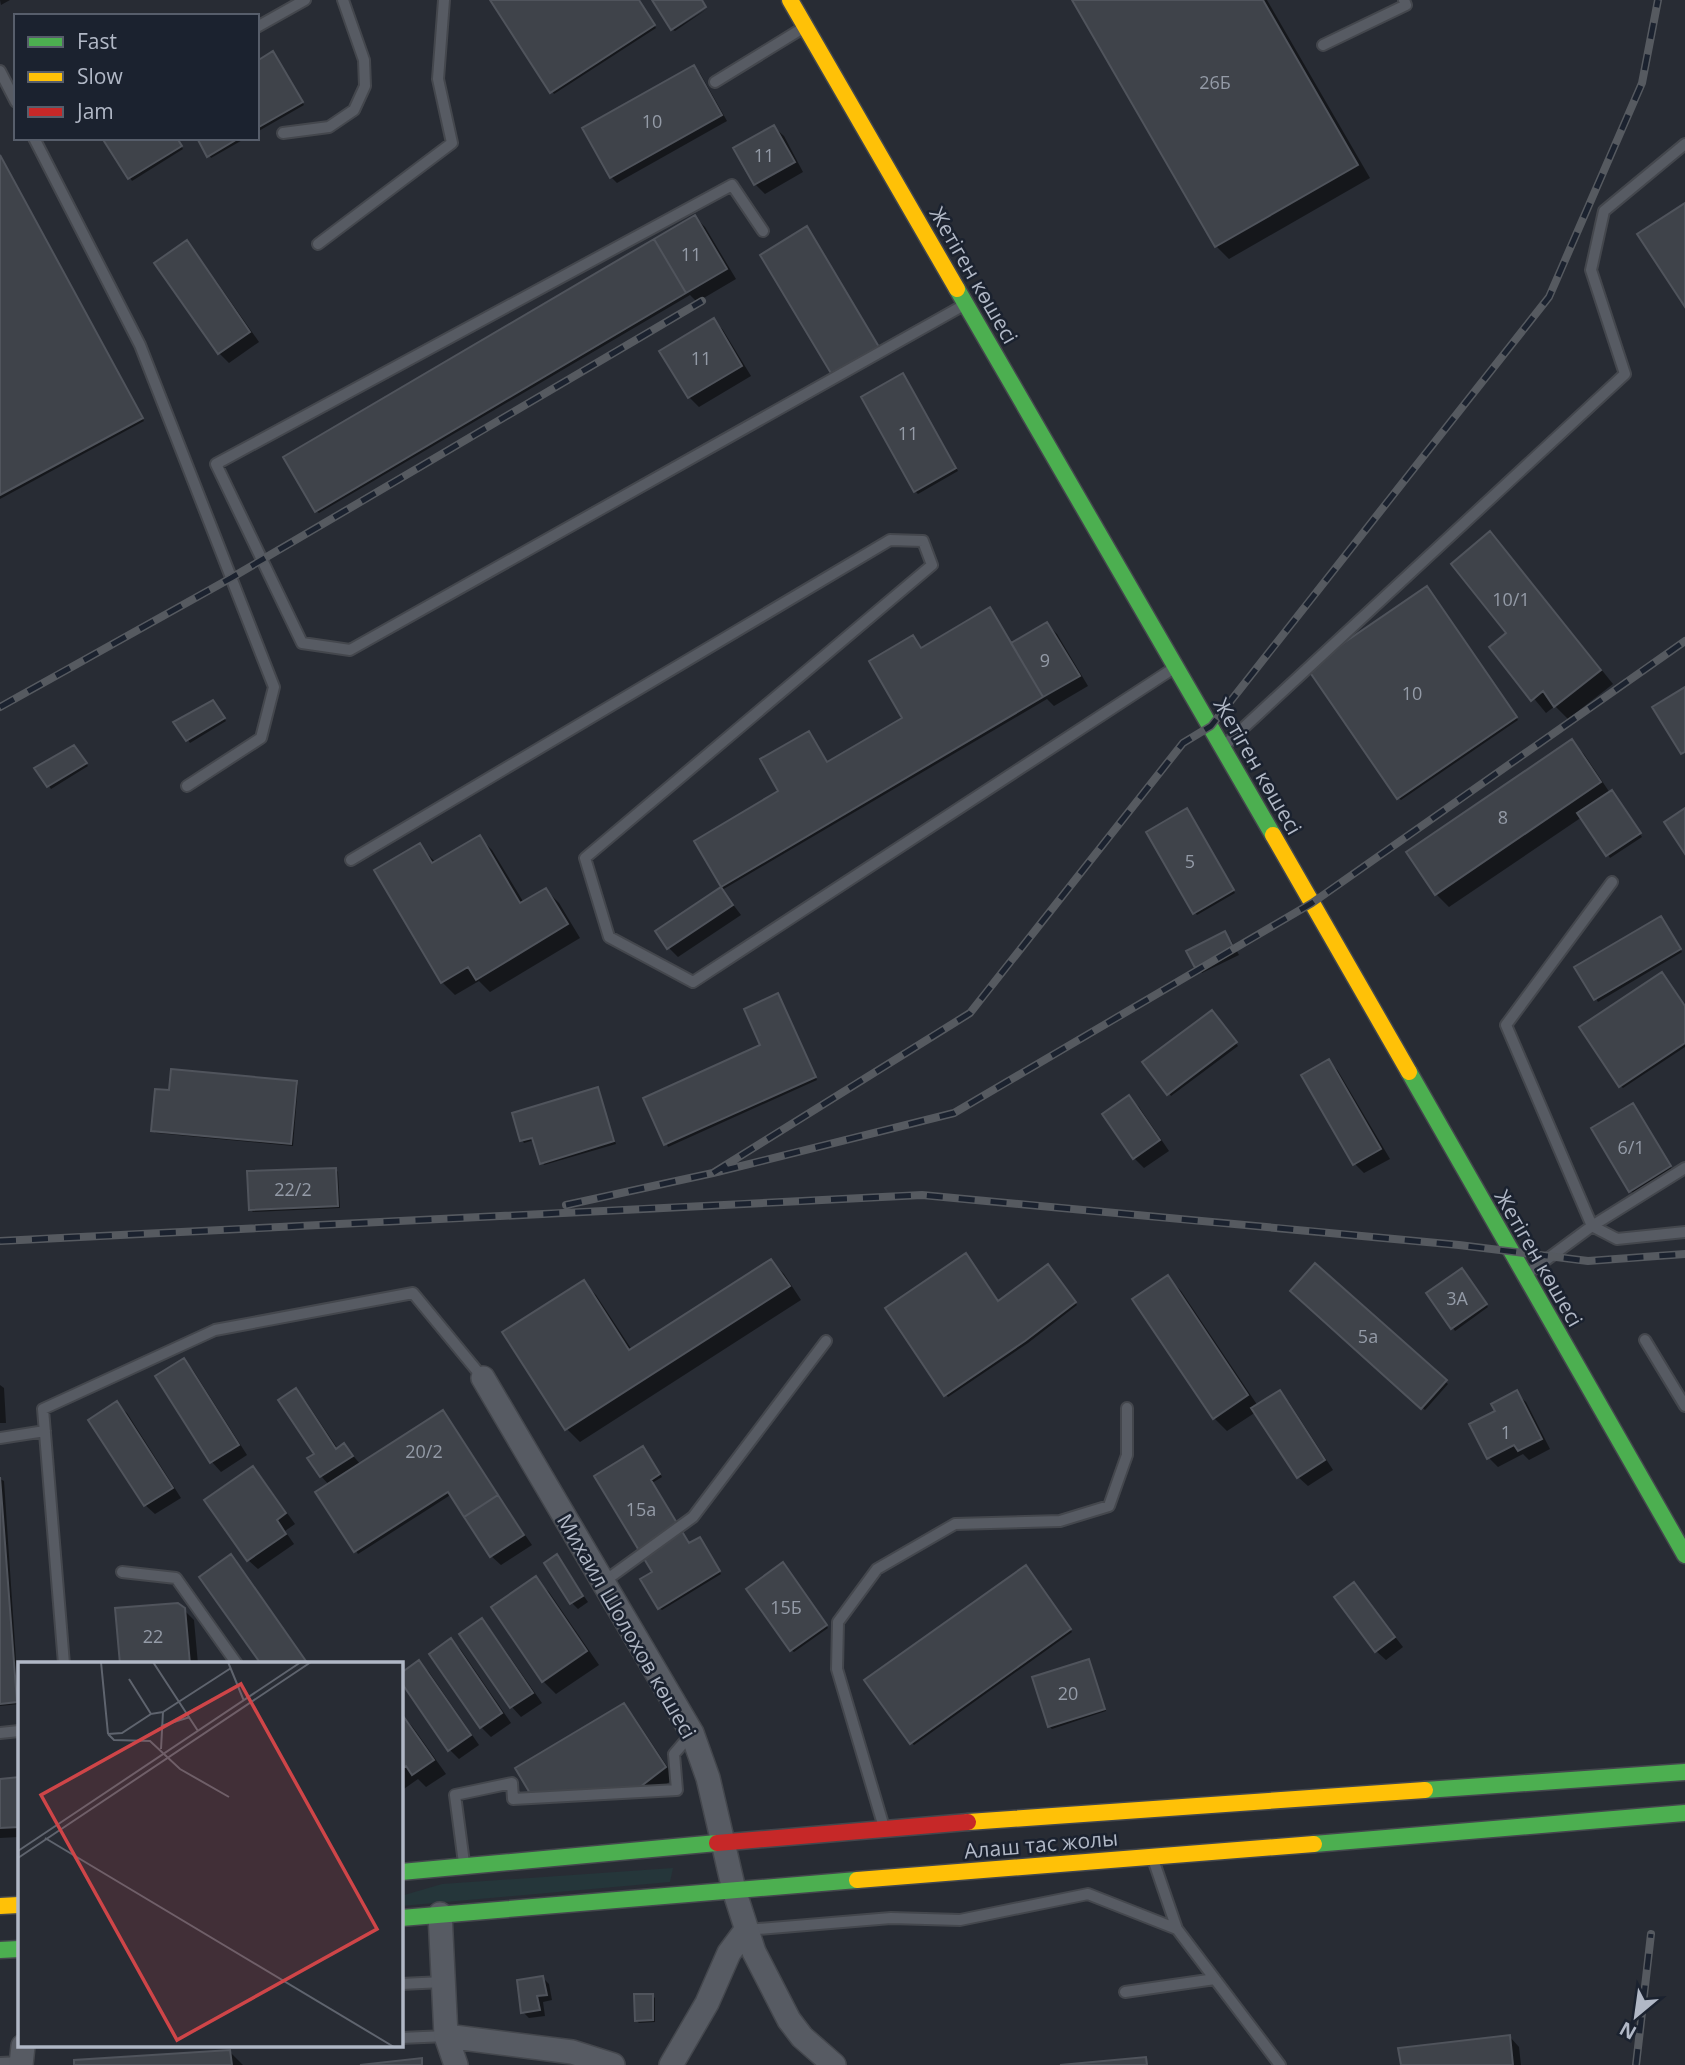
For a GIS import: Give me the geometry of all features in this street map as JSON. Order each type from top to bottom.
[{"type":"main road","name":"Жетіген көшесі","points":[[790,0],[1177,667],[1685,1555]]},
{"type":"main road","name":"Алаш тас жолы","points":[[402,1872],[723,1842],[1109,1811],[1683,1772]]},
{"type":"main road","name":"Алаш тас жолы","points":[[402,1918],[1685,1813]]},
{"type":"main road","points":[[0,1906],[18,1905]]},
{"type":"main road","points":[[0,1950],[18,1949]]},
{"type":"street","name":"Михаил Шолохов көшесі","points":[[482,1378],[692,1734],[708,1778],[734,1890],[754,1952],[789,2020],[802,2037],[834,2065]]},
{"type":"street","points":[[440,1914],[446,2036],[456,2065]]},
{"type":"street","points":[[671,2065],[707,2003],[729,1953],[746,1930]]},
{"type":"street","points":[[446,2036],[572,2052],[613,2065]]},
{"type":"lane","points":[[259,26],[305,0]]},
{"type":"lane","points":[[283,133],[329,127],[354,110],[365,86],[364,60],[343,0]]},
{"type":"lane","points":[[318,244],[452,143],[438,79],[444,0]]},
{"type":"lane","points":[[1323,45],[1406,5],[1404,0]]},
{"type":"lane","points":[[715,82],[805,26]]},
{"type":"lane","points":[[0,71],[14,98]]},
{"type":"lane","points":[[35,140],[140,345],[274,687],[261,738],[187,786]]},
{"type":"lane","points":[[1223,747],[1625,374],[1591,270],[1604,211],[1685,144]]},
{"type":"lane","points":[[763,231],[732,185],[216,464],[302,643],[350,650],[966,304]]},
{"type":"lane","points":[[351,860],[890,540],[923,541],[932,565],[585,858],[609,937],[693,982],[1177,667]]},
{"type":"lane","points":[[1612,882],[1506,1025],[1592,1226],[1617,1239],[1685,1233]]},
{"type":"lane","points":[[1525,1275],[1592,1226],[1685,1168]]},
{"type":"lane","points":[[64,1662],[43,1409],[215,1330],[413,1293],[482,1378]]},
{"type":"lane","points":[[1645,1340],[1685,1406]]},
{"type":"lane","points":[[602,1583],[693,1517],[827,1341]]},
{"type":"lane","points":[[885,1830],[837,1669],[838,1622],[877,1569],[955,1524],[1060,1521],[1109,1506],[1127,1455],[1127,1408]]},
{"type":"lane","points":[[0,1438],[45,1432]]},
{"type":"lane","points":[[122,1572],[176,1578],[236,1662]]},
{"type":"lane","points":[[0,1733],[18,1731]]},
{"type":"lane","points":[[465,1866],[455,1795],[512,1783],[513,1799],[677,1790],[674,1754],[692,1734]]},
{"type":"lane","points":[[1152,1856],[1177,1929],[1280,2065]]},
{"type":"lane","points":[[746,1930],[891,1918],[960,1920],[1088,1894],[1177,1929]]},
{"type":"lane","points":[[1125,1993],[1215,1979]]},
{"type":"lane","points":[[402,1984],[443,1982]]},
{"type":"lane","points":[[402,2038],[446,2036]]},
{"type":"shaded area","points":[[673,1868],[670,1882],[402,1906],[402,1896],[442,1884]]},
{"type":"building","points":[[490,0],[639,0],[655,25],[550,93]]},
{"type":"building","points":[[652,0],[702,0],[706,7],[671,30]]},
{"type":"building","points":[[1072,0],[1263,0],[1358,165],[1215,247]]},
{"type":"building","points":[[273,51],[303,102],[259,127],[259,60]]},
{"type":"building","points":[[694,65],[722,115],[610,178],[582,128]]},
{"type":"building","points":[[774,125],[795,162],[754,185],[733,148]]},
{"type":"building","points":[[103,140],[178,140],[182,146],[128,179]]},
{"type":"building","points":[[198,140],[236,140],[207,157]]},
{"type":"building","points":[[0,155],[143,418],[0,495]]},
{"type":"building","points":[[1685,203],[1685,307],[1637,234]]},
{"type":"building","points":[[695,215],[727,269],[686,293],[654,239]]},
{"type":"building","points":[[807,226],[879,347],[832,375],[760,255]]},
{"type":"building","points":[[654,239],[686,293],[315,512],[283,457]]},
{"type":"building","points":[[187,240],[250,332],[218,354],[154,263]]},
{"type":"building","points":[[714,318],[742,366],[688,398],[659,351]]},
{"type":"building","points":[[903,373],[956,468],[914,492],[861,397]]},
{"type":"building","points":[[1490,531],[1601,670],[1554,707],[1543,691],[1531,701],[1489,647],[1506,633],[1451,564]]},
{"type":"building","points":[[1427,586],[1517,717],[1397,799],[1307,668]]},
{"type":"building","points":[[990,607],[1043,697],[721,887],[694,841],[778,791],[760,759],[809,731],[827,762],[902,718],[869,661],[913,635],[921,648]]},
{"type":"building","points":[[1047,622],[1080,676],[1043,697],[1011,643]]},
{"type":"building","points":[[1685,687],[1685,752],[1681,754],[1652,707]]},
{"type":"building","points":[[213,700],[225,718],[186,741],[173,722]]},
{"type":"building","points":[[1572,739],[1601,782],[1435,895],[1406,852]]},
{"type":"building","points":[[74,745],[87,763],[47,787],[34,768]]},
{"type":"building","points":[[1612,790],[1641,833],[1606,856],[1577,813]]},
{"type":"building","points":[[1187,808],[1234,890],[1193,914],[1146,832]]},
{"type":"building","points":[[1685,808],[1685,854],[1664,822]]},
{"type":"building","points":[[480,835],[520,903],[546,888],[568,924],[476,980],[468,967],[441,983],[374,870],[420,843],[432,863]]},
{"type":"building","points":[[721,887],[733,905],[667,949],[655,931]]},
{"type":"building","points":[[1661,916],[1681,949],[1594,1000],[1574,967]]},
{"type":"building","points":[[1225,931],[1234,949],[1195,968],[1186,951]]},
{"type":"building","points":[[1662,972],[1685,1006],[1685,1043],[1619,1087],[1579,1027]]},
{"type":"building","points":[[778,993],[816,1077],[664,1145],[643,1098],[760,1045],[744,1009]]},
{"type":"building","points":[[1212,1010],[1237,1042],[1167,1095],[1142,1062]]},
{"type":"building","points":[[1329,1059],[1381,1149],[1353,1165],[1301,1075]]},
{"type":"building","points":[[171,1069],[297,1081],[291,1144],[151,1131],[155,1089],[169,1090]]},
{"type":"building","points":[[598,1087],[614,1141],[540,1164],[532,1138],[520,1141],[512,1113]]},
{"type":"building","points":[[1129,1095],[1160,1140],[1133,1159],[1102,1114]]},
{"type":"building","points":[[1633,1103],[1671,1166],[1629,1192],[1591,1128]]},
{"type":"building","points":[[336,1168],[338,1206],[249,1210],[247,1171]]},
{"type":"building","points":[[966,1253],[998,1301],[1048,1264],[1076,1302],[1025,1341],[944,1396],[885,1308]]},
{"type":"building","points":[[771,1259],[790,1286],[565,1430],[502,1332],[584,1280],[629,1350]]},
{"type":"building","points":[[1315,1263],[1447,1380],[1421,1409],[1290,1291]]},
{"type":"building","points":[[1462,1268],[1487,1304],[1451,1329],[1426,1293]]},
{"type":"building","points":[[1168,1275],[1248,1395],[1213,1419],[1132,1299]]},
{"type":"building","points":[[184,1358],[239,1445],[210,1463],[155,1376]]},
{"type":"building","points":[[296,1388],[336,1449],[344,1443],[353,1456],[320,1477],[307,1458],[314,1454],[278,1400]]},
{"type":"building","points":[[1280,1390],[1325,1460],[1297,1478],[1251,1408]]},
{"type":"building","points":[[1517,1390],[1542,1439],[1518,1451],[1514,1445],[1487,1459],[1469,1424],[1495,1411],[1491,1404]]},
{"type":"building","points":[[117,1401],[173,1488],[144,1506],[88,1420]]},
{"type":"building","points":[[443,1410],[498,1495],[464,1517],[448,1492],[354,1552],[315,1492]]},
{"type":"building","points":[[643,1446],[660,1474],[651,1480],[689,1543],[700,1537],[720,1571],[658,1609],[640,1579],[652,1572],[594,1476]]},
{"type":"building","points":[[253,1466],[286,1513],[277,1520],[286,1534],[247,1561],[204,1500]]},
{"type":"building","points":[[0,1477],[17,1702],[0,1704]]},
{"type":"building","points":[[498,1495],[524,1535],[490,1557],[464,1517]]},
{"type":"building","points":[[231,1554],[307,1662],[260,1662],[199,1577]]},
{"type":"building","points":[[557,1554],[583,1596],[570,1604],[544,1563]]},
{"type":"building","points":[[783,1562],[827,1625],[790,1651],[746,1589]]},
{"type":"building","points":[[1026,1565],[1071,1629],[910,1744],[864,1680]]},
{"type":"building","points":[[536,1576],[587,1651],[542,1682],[491,1607]]},
{"type":"building","points":[[1354,1582],[1395,1637],[1375,1652],[1334,1597]]},
{"type":"building","points":[[178,1603],[185,1608],[190,1662],[120,1662],[115,1608]]},
{"type":"building","points":[[482,1618],[533,1693],[510,1708],[459,1634]]},
{"type":"building","points":[[451,1638],[502,1713],[480,1728],[429,1654]]},
{"type":"building","points":[[1089,1659],[1105,1709],[1048,1727],[1032,1677]]},
{"type":"building","points":[[419,1660],[471,1735],[448,1751],[402,1683],[402,1672]]},
{"type":"building","points":[[624,1703],[666,1767],[640,1787],[531,1795],[515,1768]]},
{"type":"building","points":[[402,1714],[434,1760],[412,1775],[406,1766],[402,1768]]},
{"type":"building","points":[[18,1777],[18,1827],[0,1828],[0,1779]]},
{"type":"building","points":[[543,1976],[547,1995],[537,1996],[540,2010],[521,2013],[517,1980]]},
{"type":"building","points":[[634,1994],[653,1994],[653,2020],[635,2021]]},
{"type":"building","points":[[1510,2035],[1513,2065],[1401,2065],[1398,2048]]},
{"type":"building","points":[[230,2050],[232,2065],[74,2065],[74,2060]]},
{"type":"building","points":[[1146,2057],[1147,2065],[1060,2065]]},
{"type":"building","points":[[422,2058],[422,2065],[360,2065]]},
{"type":"railway","points":[[713,1173],[970,1013],[1183,743],[1211,726],[1549,297],[1642,83],[1658,0]]},
{"type":"railway","points":[[0,707],[231,578],[702,301]]},
{"type":"railway","points":[[566,1205],[713,1173],[954,1113],[1312,903],[1685,641]]},
{"type":"railway","points":[[0,1241],[922,1195],[1459,1245],[1588,1261],[1685,1254]]},
{"type":"railway","points":[[1636,2065],[1651,1934]]},
{"type":"traffic: fast","points":[[957,289],[1273,835]]},
{"type":"traffic: fast","points":[[1409,1072],[1685,1555]]},
{"type":"traffic: fast","points":[[1425,1790],[1685,1772]]},
{"type":"traffic: fast","points":[[1314,1844],[1685,1813]]},
{"type":"traffic: fast","points":[[402,1872],[717,1843]]},
{"type":"traffic: fast","points":[[402,1918],[857,1880]]},
{"type":"traffic: fast","points":[[0,1950],[18,1949]]},
{"type":"traffic: slow","points":[[790,0],[957,289]]},
{"type":"traffic: slow","points":[[1273,835],[1409,1072]]},
{"type":"traffic: slow","points":[[968,1822],[1425,1790]]},
{"type":"traffic: slow","points":[[857,1880],[1314,1844]]},
{"type":"traffic: slow","points":[[0,1906],[18,1905]]},
{"type":"traffic: jam","points":[[717,1843],[968,1822]]}]
